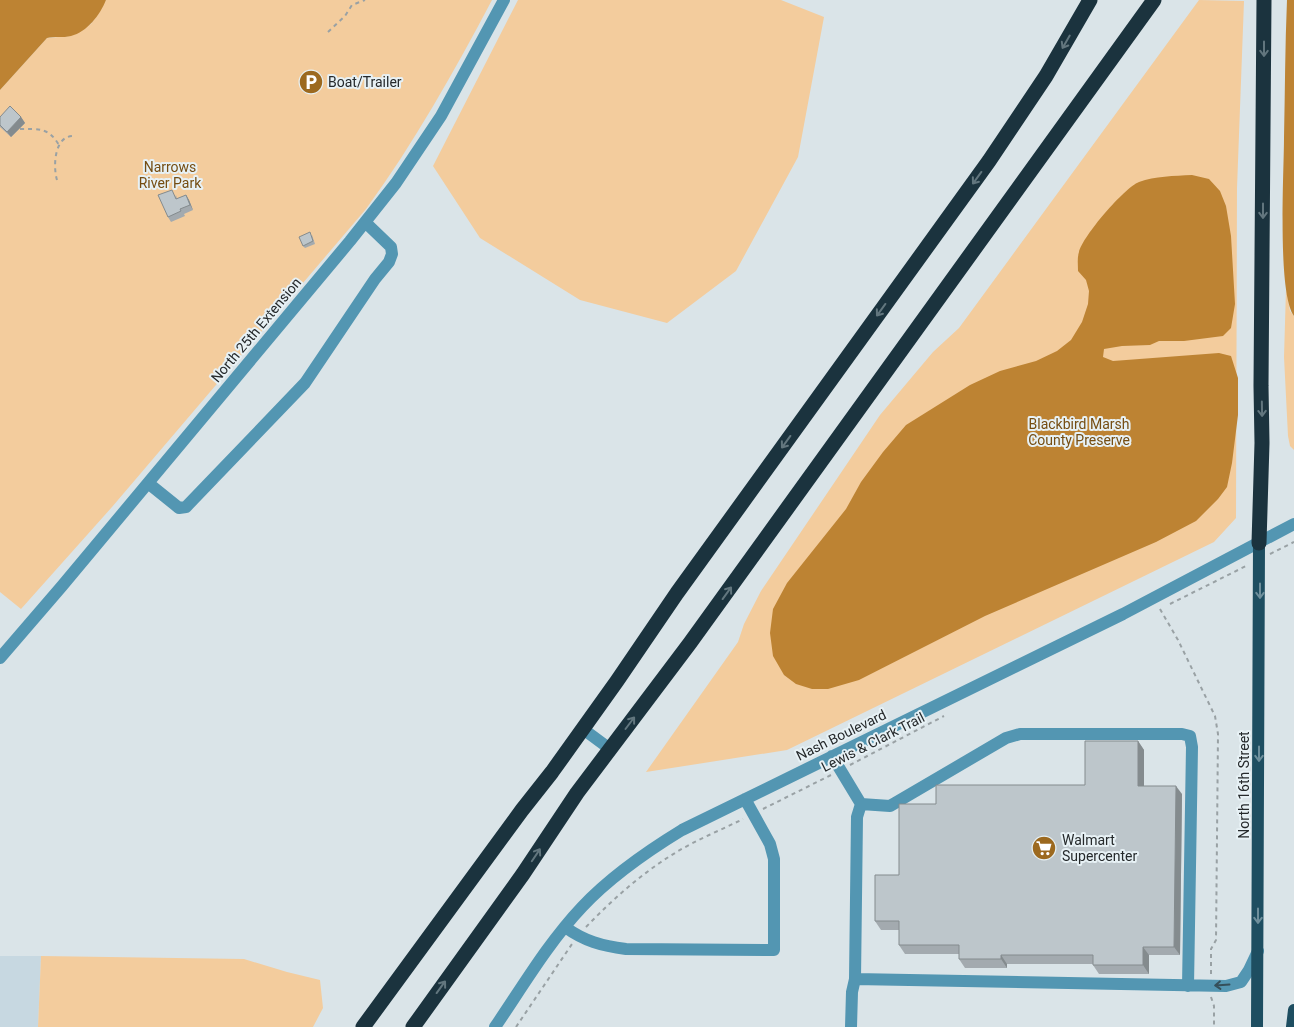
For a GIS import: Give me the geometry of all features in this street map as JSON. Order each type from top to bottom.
[{"type":"highway","points":[[363,1027],[518,815],[552,772],[677,593],[989,161],[1046,76],[1090,0]]},
{"type":"highway","points":[[413,1027],[517,882],[577,793],[696,635],[1154,0]]},
{"type":"highway","points":[[1259,542],[1262,443],[1264,0]]},
{"type":"main road","name":"North 16th Street","points":[[1257,1027],[1259,542]]},
{"type":"main road","points":[[1292,1027],[1294,1010]]},
{"type":"street","name":"North 25th Extension","points":[[0,658],[365,222],[407,167],[441,116],[504,0]]},
{"type":"street","points":[[148,483],[179,508],[186,507],[305,383],[375,279],[389,262],[392,254],[391,247],[365,222]]},
{"type":"street","name":"Nash Boulevard","points":[[495,1027],[548,948],[582,906],[610,880],[682,830],[1123,614],[1294,524]]},
{"type":"street","points":[[583,729],[610,749]]},
{"type":"street","points":[[861,804],[890,806],[1006,738],[1020,734],[1182,734],[1190,736],[1188,986]]},
{"type":"street","points":[[832,756],[861,804],[857,817],[855,979],[852,992],[851,1027]]},
{"type":"street","points":[[565,927],[578,937],[603,946],[626,949],[774,950],[774,859],[770,844],[745,799]]},
{"type":"street","points":[[855,979],[1226,986],[1241,982],[1258,951]]},
{"type":"path","points":[[328,32],[345,16],[352,5],[365,0]]},
{"type":"path","points":[[20,129],[41,129],[52,136],[59,146]]},
{"type":"path","points":[[57,180],[54,167],[59,146],[67,137],[73,136]]},
{"type":"path","points":[[1168,605],[1294,542]]},
{"type":"path","points":[[1155,611],[1160,609],[1178,640],[1215,716],[1218,734],[1216,940],[1211,949],[1207,986],[1214,1027]]},
{"type":"path","name":"Lewis & Clark Trail","points":[[516,1027],[565,953],[578,937],[606,906],[648,871],[675,853],[946,715]]},
{"type":"shaded area","points":[[0,0],[106,0],[97,17],[82,31],[71,36],[47,38],[0,90]]},
{"type":"shaded area","points":[[1287,0],[1294,0],[1294,316],[1285,283],[1283,259]]},
{"type":"shaded area","name":"Blackbird Marsh County Preserve","points":[[1192,175],[1209,179],[1220,191],[1226,206],[1231,236],[1235,304],[1231,328],[1223,336],[1184,341],[1159,341],[1150,345],[1104,349],[1103,357],[1113,361],[1219,353],[1231,356],[1238,378],[1238,415],[1227,487],[1218,499],[1196,521],[1156,542],[985,616],[859,680],[828,689],[812,689],[796,684],[784,675],[773,656],[770,633],[773,609],[787,583],[846,509],[861,482],[883,452],[906,425],[970,385],[1000,371],[1036,361],[1057,351],[1071,340],[1082,322],[1088,304],[1089,291],[1086,280],[1078,271],[1078,254],[1096,224],[1124,193],[1139,182],[1158,177]]},
{"type":"shaded area","points":[[0,956],[41,956],[38,1027],[0,1027]]},
{"type":"green space","name":"Narrows River Park","points":[[106,0],[492,0],[433,107],[401,159],[366,209],[112,507],[21,609],[0,592],[0,90],[47,38],[69,36],[91,24]]},
{"type":"green space","points":[[518,0],[781,0],[824,17],[798,157],[736,271],[667,323],[580,300],[480,238],[433,166]]},
{"type":"green space","name":"Blackbird Marsh County Preserve","points":[[1199,0],[1244,1],[1237,188],[1236,518],[1214,542],[787,750],[646,772],[738,642],[744,624],[761,591],[880,415],[933,352],[959,328]]},
{"type":"green space","points":[[1286,289],[1290,311],[1294,316],[1294,450],[1290,446],[1288,436],[1284,357]]},
{"type":"green space","points":[[41,956],[244,959],[320,980],[323,1008],[313,1027],[38,1027]]},
{"type":"building","points":[[10,106],[21,117],[7,132],[0,125],[0,117]]},
{"type":"building","points":[[172,190],[176,199],[186,195],[190,205],[168,217],[158,195]]},
{"type":"building","points":[[310,232],[313,241],[303,246],[299,237]]},
{"type":"building","name":"Walmart Supercenter","points":[[1085,741],[1138,741],[1138,786],[1176,786],[1174,947],[1143,947],[1143,965],[1093,965],[1093,955],[1001,955],[1001,959],[959,959],[959,945],[899,945],[899,921],[875,921],[875,875],[899,875],[899,804],[936,804],[936,785],[1085,785]]},
{"type":"place","name":"Boat/Trailer","points":[[311,82]]},
{"type":"place","name":"Walmart Supercenter","points":[[1044,848]]}]
